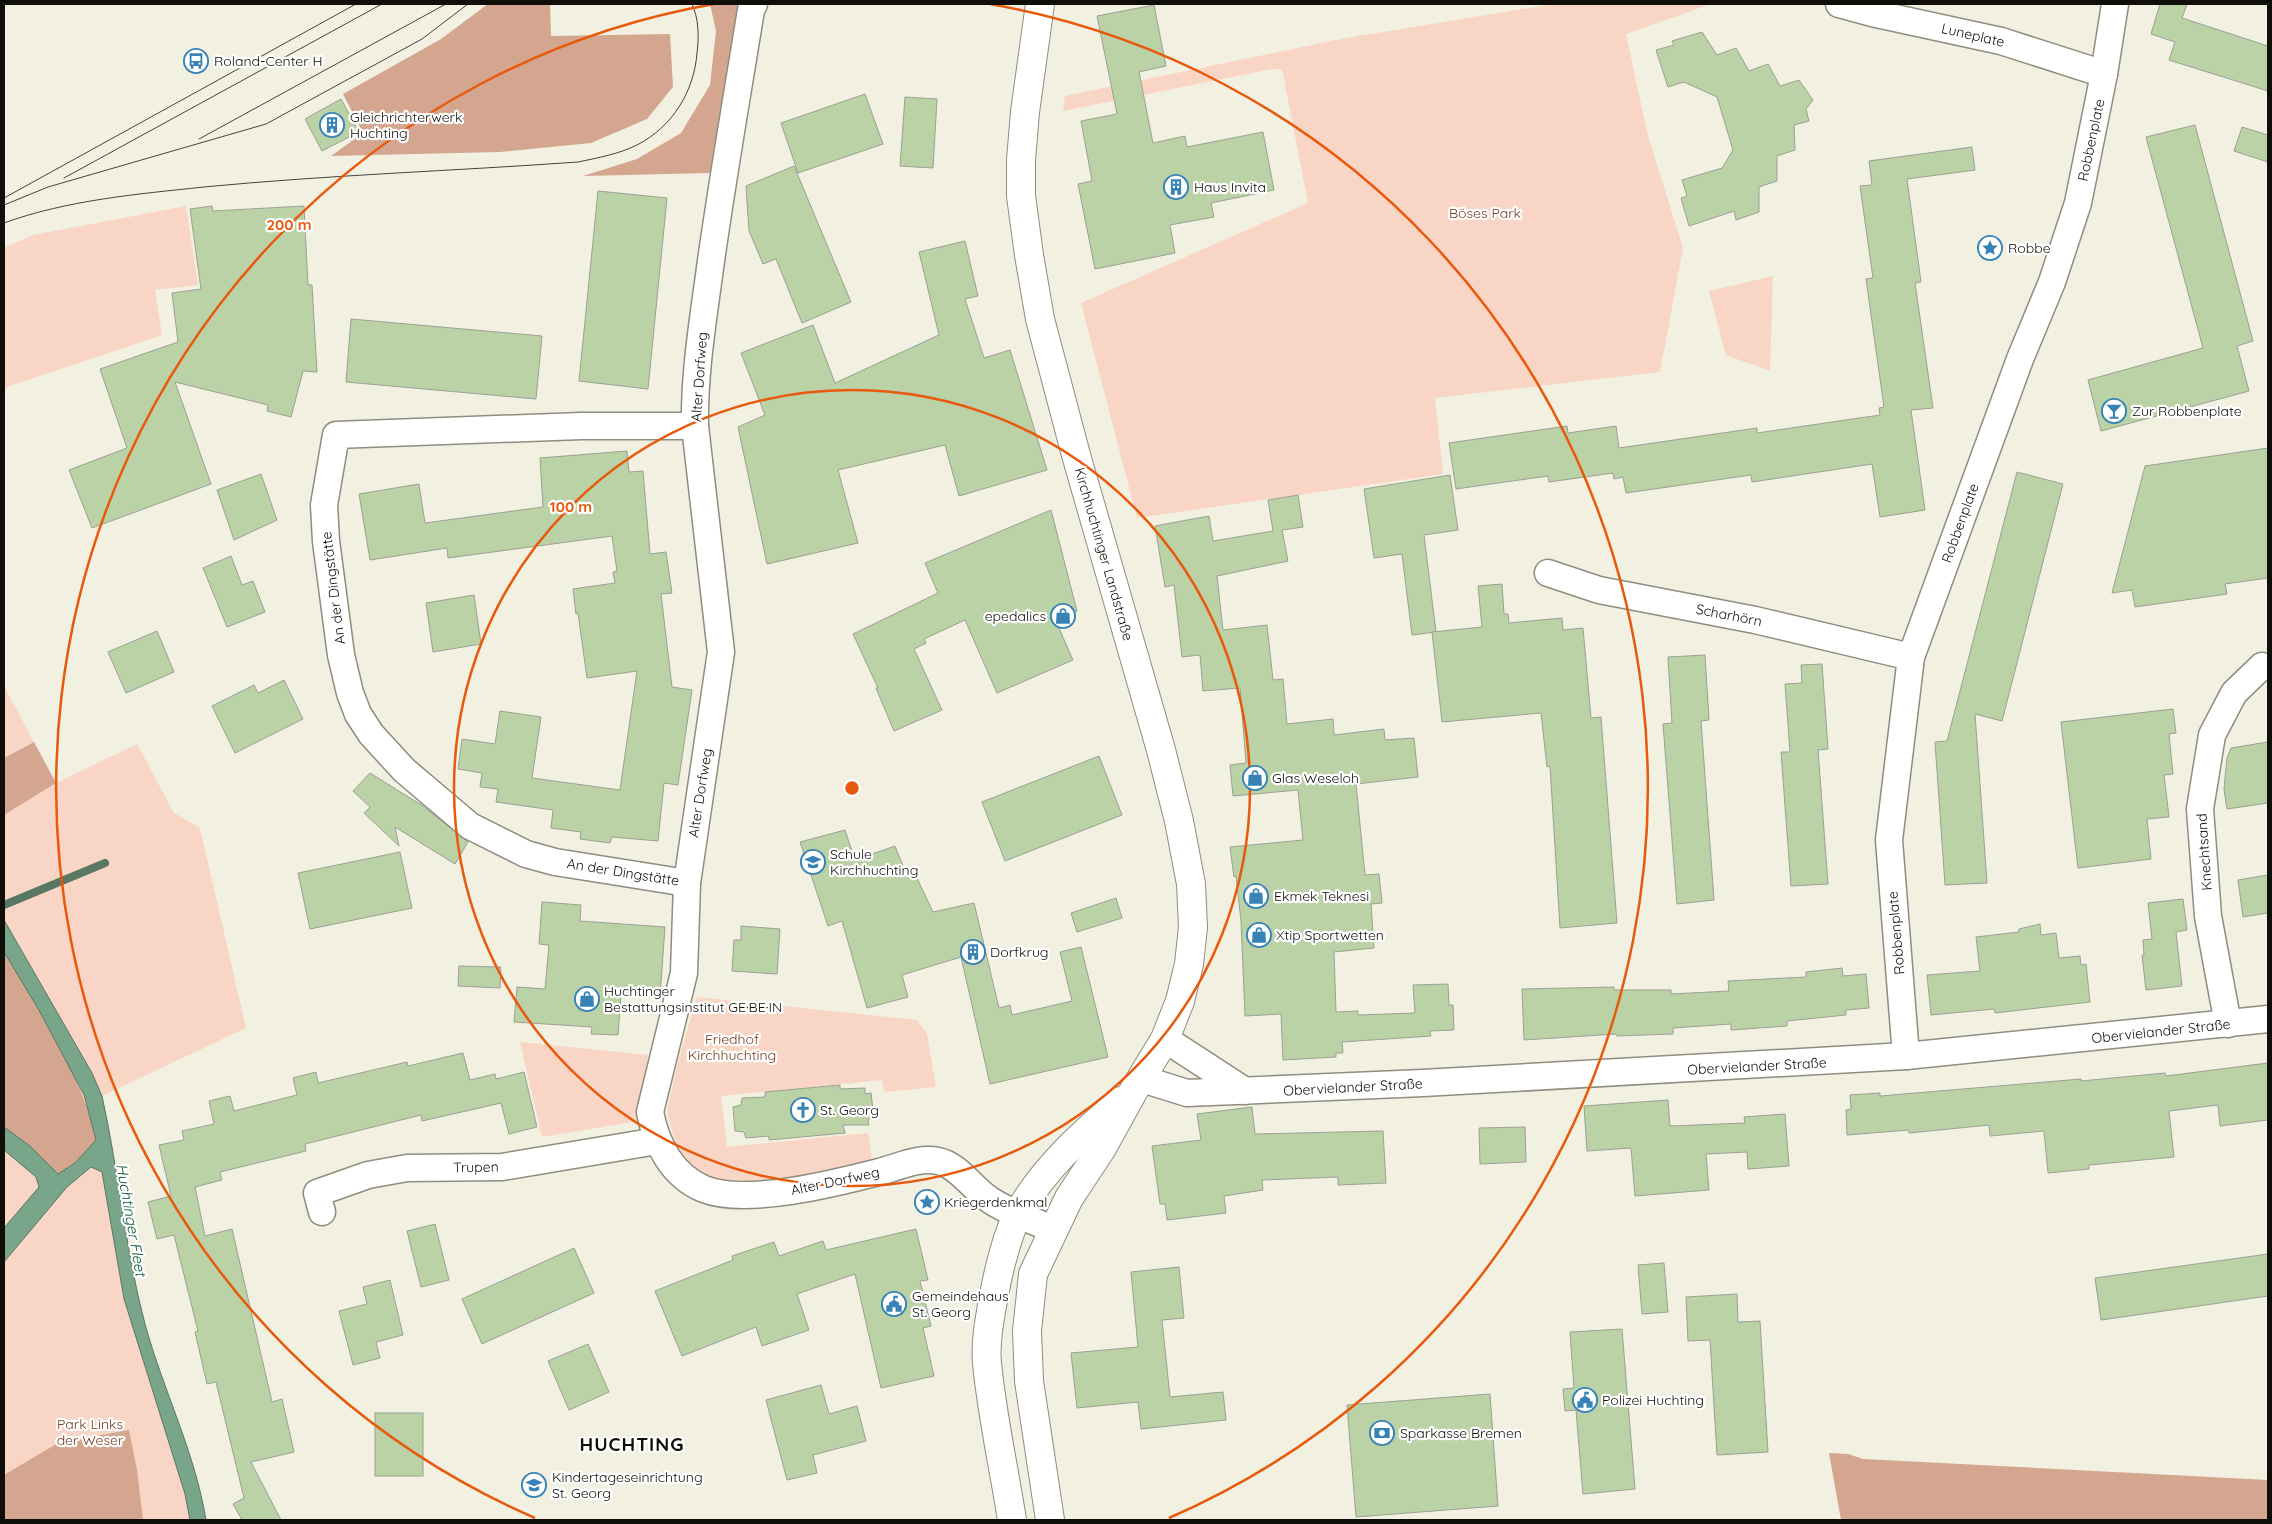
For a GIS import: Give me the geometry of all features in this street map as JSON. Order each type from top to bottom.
[{"type":"main road","name":"Kirchhuchtinger Landstraße","points":[[1040,4],[1025,112],[1021,160],[1022,196],[1029,255],[1049,353],[1076,455],[1161,750],[1179,821],[1191,884],[1193,927],[1189,964],[1180,1000],[1165,1039],[1102,1148],[1070,1198],[1034,1274],[1027,1331],[1028,1381],[1050,1520]]},
{"type":"main road","name":"Kirchhuchtinger Landstraße","points":[[1012,1520],[991,1400],[987,1360],[990,1315],[996,1283],[1018,1213],[1050,1168],[1071,1144],[1138,1084]]},
{"type":"street","name":"Luneplate","points":[[1839,4],[2001,41],[2104,74]]},
{"type":"street","name":"Robbenplate","points":[[1906,1056],[1889,840],[1911,657],[2020,359],[2052,282],[2078,203],[2104,74],[2115,4]]},
{"type":"street","name":"Alter Dorfweg","points":[[753,7],[723,177],[694,398],[695,426],[721,652],[687,883],[684,973],[650,1112],[657,1140],[675,1168],[704,1190],[730,1194],[759,1194],[809,1189],[881,1172],[921,1160],[940,1161],[964,1177],[987,1198],[1054,1230]]},
{"type":"street","name":"An der Dingstätte","points":[[687,883],[555,862],[526,854],[470,826],[404,770],[371,734],[358,714],[350,692],[341,655],[326,541],[324,505],[336,435],[581,426],[695,426]]},
{"type":"street","name":"Scharhörn","points":[[1548,573],[1599,590],[1755,620],[1911,657]]},
{"type":"street","name":"Knechtsand","points":[[2228,1024],[2208,916],[2200,809],[2212,735],[2234,693],[2262,666]]},
{"type":"street","name":"Obervielander Straße","points":[[1138,1084],[1188,1092],[1245,1092],[1800,1064],[1906,1056],[2268,1019]]},
{"type":"street","points":[[1165,1039],[1245,1092]]},
{"type":"street","name":"Trupen","points":[[322,1212],[317,1192],[368,1175],[407,1168],[502,1167],[657,1140]]},
{"type":"green space","name":"Böses Park","points":[[1554,4],[1711,4],[1626,34],[1648,136],[1683,248],[1660,372],[1435,398],[1443,474],[1137,518],[1081,303],[1308,203],[1282,69],[1272,69],[1063,111],[1065,96],[1346,38]]},
{"type":"green space","points":[[186,206],[198,285],[155,290],[162,335],[4,388],[4,248],[33,235]]},
{"type":"green space","points":[[1773,276],[1770,371],[1726,355],[1709,291]]},
{"type":"green space","points":[[4,686],[34,742],[4,758]]},
{"type":"green space","name":"Park Links der Weser","points":[[137,744],[174,813],[200,828],[246,1028],[102,1096],[138,1296],[152,1349],[187,1446],[206,1520],[4,1520],[4,815],[56,783]]},
{"type":"green space","name":"Friedhof Kirchhuchting","points":[[697,997],[917,1020],[927,1034],[936,1087],[885,1092],[882,1080],[721,1096],[727,1147],[868,1133],[872,1162],[806,1177],[755,1182],[714,1178],[686,1165],[676,1145],[667,1111],[678,1062]]},
{"type":"green space","points":[[520,1042],[648,1055],[639,1121],[542,1137]]},
{"type":"shaded area","points":[[488,4],[550,4],[551,36],[670,34],[673,87],[647,119],[591,143],[500,152],[331,156],[363,133],[343,94],[441,39]]},
{"type":"shaded area","points":[[710,4],[740,4],[710,173],[583,176],[637,159],[681,133],[710,85],[716,31]]},
{"type":"shaded area","points":[[34,742],[56,783],[4,815],[4,758]]},
{"type":"shaded area","points":[[4,920],[92,1073],[102,1096],[138,1296],[152,1349],[187,1446],[206,1520],[190,1520],[185,1494],[124,1299],[102,1172],[91,1167],[67,1187],[4,1262],[4,1228],[39,1187],[36,1177],[4,1150],[4,1127],[30,1146],[58,1174],[75,1163],[96,1140],[84,1095],[40,1012],[4,952]]},
{"type":"shaded area","points":[[4,952],[45,1019],[70,1066],[89,1115],[96,1140],[75,1163],[58,1175],[30,1146],[4,1127]]},
{"type":"shaded area","points":[[129,1430],[137,1470],[143,1520],[4,1520],[4,1475],[58,1443]]},
{"type":"shaded area","points":[[1829,1453],[1848,1454],[1863,1459],[2268,1480],[2268,1520],[1841,1520]]},
{"type":"building","points":[[2160,4],[2187,4],[2182,18],[2268,46],[2268,91],[2169,60],[2175,42],[2151,34]]},
{"type":"building","name":"Haus Invita","points":[[1154,5],[1166,66],[1139,72],[1153,143],[1185,136],[1187,147],[1263,132],[1274,190],[1211,203],[1214,217],[1170,225],[1175,253],[1095,269],[1078,184],[1092,181],[1081,121],[1117,114],[1097,16]]},
{"type":"building","points":[[1702,32],[1717,55],[1736,48],[1749,71],[1768,64],[1780,86],[1799,80],[1813,100],[1806,109],[1809,121],[1794,125],[1795,150],[1777,156],[1777,181],[1759,187],[1759,212],[1736,220],[1734,211],[1689,226],[1681,198],[1687,196],[1682,180],[1722,168],[1733,150],[1717,97],[1684,82],[1668,87],[1656,50],[1674,45],[1672,41]]},
{"type":"building","points":[[865,94],[883,144],[798,173],[781,123]]},
{"type":"building","points":[[905,97],[937,99],[933,168],[900,166]]},
{"type":"building","name":"Gleichrichterwerk Huchting","points":[[341,99],[359,132],[322,151],[305,119]]},
{"type":"building","points":[[2195,125],[2253,341],[2237,346],[2249,391],[2101,431],[2088,380],[2203,348],[2146,137]]},
{"type":"building","points":[[2242,127],[2268,135],[2268,162],[2234,151]]},
{"type":"building","points":[[1972,147],[1975,170],[1907,179],[1921,282],[1915,283],[1933,408],[1911,410],[1925,510],[1880,517],[1872,464],[1752,482],[1751,475],[1626,493],[1623,477],[1614,479],[1613,473],[1549,482],[1548,476],[1456,489],[1449,443],[1567,426],[1568,433],[1616,426],[1619,448],[1757,428],[1757,433],[1880,415],[1879,408],[1884,407],[1866,279],[1873,278],[1860,186],[1872,185],[1869,161]]},
{"type":"building","points":[[794,166],[851,302],[802,323],[776,259],[763,264],[749,231],[746,186]]},
{"type":"building","points":[[598,191],[667,198],[648,389],[579,381]]},
{"type":"building","points":[[212,206],[213,211],[304,206],[308,285],[312,285],[317,372],[303,371],[291,417],[267,411],[268,405],[175,382],[211,484],[92,528],[69,470],[127,448],[100,369],[178,342],[172,293],[201,289],[190,209]]},
{"type":"building","points":[[965,241],[978,296],[965,299],[984,358],[1010,350],[1047,470],[959,496],[945,445],[838,470],[858,543],[767,564],[738,427],[765,415],[741,353],[813,325],[835,383],[939,335],[919,252]]},
{"type":"building","points":[[351,319],[542,336],[536,399],[346,382]]},
{"type":"building","points":[[2268,448],[2268,578],[2225,584],[2227,594],[2135,607],[2132,590],[2112,593],[2145,466]]},
{"type":"building","points":[[627,451],[629,472],[643,471],[650,554],[666,552],[672,593],[661,594],[672,687],[692,690],[678,785],[664,783],[658,841],[612,837],[610,843],[580,839],[581,832],[551,828],[553,810],[496,802],[498,789],[480,787],[482,773],[458,769],[462,739],[495,744],[500,711],[541,717],[532,778],[620,790],[637,671],[587,678],[573,589],[615,583],[613,572],[617,571],[612,536],[448,558],[447,548],[370,560],[359,494],[419,484],[425,523],[543,507],[540,458]]},
{"type":"building","points":[[2017,472],[2063,484],[2002,721],[1975,714],[1987,883],[1945,885],[1935,742],[1947,741]]},
{"type":"building","points":[[261,474],[277,520],[234,540],[217,490]]},
{"type":"building","points":[[1450,475],[1458,530],[1424,535],[1436,632],[1412,635],[1402,554],[1374,558],[1364,489]]},
{"type":"building","points":[[1298,495],[1303,527],[1282,530],[1288,561],[1217,576],[1223,630],[1267,625],[1273,680],[1283,679],[1287,724],[1333,719],[1334,735],[1384,729],[1385,740],[1414,738],[1418,777],[1356,784],[1365,875],[1379,874],[1382,903],[1371,904],[1374,948],[1334,952],[1336,1012],[1358,1011],[1358,1015],[1415,1013],[1413,985],[1448,984],[1449,1005],[1453,1005],[1454,1030],[1430,1031],[1431,1036],[1342,1042],[1343,1053],[1336,1053],[1336,1057],[1283,1060],[1281,1014],[1245,1016],[1241,921],[1236,876],[1234,877],[1230,847],[1303,840],[1298,790],[1233,796],[1230,765],[1246,763],[1240,688],[1203,691],[1200,655],[1182,657],[1174,585],[1165,587],[1155,526],[1209,516],[1213,541],[1273,531],[1268,500]]},
{"type":"building","points":[[1051,510],[1077,611],[1055,619],[1073,660],[997,693],[965,620],[924,639],[926,643],[914,649],[942,710],[894,731],[876,688],[878,688],[853,634],[938,593],[925,563]]},
{"type":"building","points":[[231,556],[242,585],[253,581],[265,612],[227,627],[203,568]]},
{"type":"building","points":[[1502,584],[1504,614],[1508,614],[1509,623],[1562,618],[1563,630],[1583,628],[1591,718],[1601,717],[1617,923],[1560,928],[1550,766],[1547,767],[1541,713],[1442,722],[1432,632],[1482,627],[1478,586]]},
{"type":"building","points":[[474,595],[481,644],[433,652],[426,603]]},
{"type":"building","points":[[157,631],[174,672],[126,693],[108,652]]},
{"type":"building","points":[[1705,655],[1709,720],[1701,721],[1714,900],[1677,904],[1663,724],[1672,723],[1668,657]]},
{"type":"building","points":[[1822,664],[1828,749],[1818,750],[1828,884],[1791,886],[1781,752],[1790,752],[1785,684],[1802,683],[1801,665]]},
{"type":"building","points":[[284,680],[303,719],[235,753],[212,706],[254,685],[258,693]]},
{"type":"building","points":[[2173,709],[2176,733],[2169,734],[2173,774],[2164,775],[2169,817],[2147,819],[2151,859],[2078,868],[2061,722]]},
{"type":"building","points":[[2268,742],[2268,803],[2227,809],[2224,789],[2227,758],[2231,748]]},
{"type":"building","points":[[1099,756],[1122,815],[1005,861],[982,802]]},
{"type":"building","points":[[370,773],[423,806],[468,842],[455,864],[395,827],[399,846],[364,813],[370,807],[353,791]]},
{"type":"building","points":[[845,830],[855,860],[895,846],[908,878],[915,874],[933,912],[974,903],[999,1008],[1010,1005],[1012,1015],[1072,1001],[1060,952],[1081,947],[1108,1057],[990,1084],[961,957],[902,975],[908,997],[867,1008],[842,921],[828,926],[800,842]]},
{"type":"building","points":[[400,852],[412,908],[310,929],[298,873]]},
{"type":"building","points":[[2268,875],[2268,913],[2243,917],[2238,880]]},
{"type":"building","points":[[1116,898],[1122,918],[1077,932],[1071,913]]},
{"type":"building","points":[[2183,899],[2187,930],[2176,932],[2182,986],[2146,990],[2142,955],[2144,955],[2143,940],[2152,939],[2148,903]]},
{"type":"building","points":[[542,902],[581,905],[580,921],[665,927],[660,997],[621,995],[618,1035],[591,1034],[592,1027],[514,1022],[517,987],[545,989],[549,945],[539,944]]},
{"type":"building","points":[[2040,924],[2041,935],[2056,933],[2059,958],[2080,956],[2081,965],[2086,964],[2090,1002],[1995,1013],[1994,1009],[1931,1015],[1927,975],[1980,971],[1976,937],[2019,932],[2019,929]]},
{"type":"building","points":[[741,926],[780,929],[777,974],[732,971],[734,940],[741,940]]},
{"type":"building","points":[[459,966],[501,967],[500,988],[458,986]]},
{"type":"building","points":[[1842,968],[1843,976],[1866,974],[1869,1008],[1846,1010],[1846,1015],[1787,1021],[1787,1026],[1731,1030],[1731,1024],[1673,1028],[1673,1034],[1617,1036],[1616,1034],[1524,1040],[1522,989],[1614,987],[1614,990],[1671,990],[1671,994],[1729,991],[1728,981],[1806,977],[1806,972]]},
{"type":"building","points":[[463,1053],[470,1080],[495,1074],[496,1079],[524,1072],[537,1127],[509,1134],[501,1103],[422,1121],[421,1115],[305,1144],[306,1151],[220,1172],[222,1180],[195,1187],[205,1236],[232,1229],[272,1402],[282,1399],[294,1452],[251,1462],[281,1520],[242,1520],[233,1504],[244,1498],[216,1382],[207,1384],[195,1332],[198,1331],[174,1235],[157,1239],[148,1202],[171,1196],[159,1145],[184,1140],[182,1131],[214,1124],[209,1101],[230,1096],[234,1111],[297,1095],[293,1078],[316,1072],[318,1083],[407,1062],[408,1066]]},
{"type":"building","points":[[2268,1063],[2268,1120],[2220,1126],[2218,1105],[2169,1111],[2174,1157],[2089,1165],[2089,1169],[2048,1173],[2044,1131],[1990,1136],[1989,1125],[1909,1133],[1909,1130],[1847,1135],[1846,1110],[1851,1109],[1850,1095],[1880,1093],[1880,1096],[2165,1073],[2166,1076]]},
{"type":"building","name":"St. Georg","points":[[840,1085],[840,1089],[865,1088],[865,1094],[871,1093],[874,1118],[868,1119],[869,1125],[843,1125],[845,1133],[769,1140],[769,1136],[746,1138],[744,1132],[735,1131],[733,1107],[741,1105],[742,1098],[765,1097],[765,1092]]},
{"type":"building","points":[[1668,1100],[1670,1126],[1745,1123],[1744,1117],[1785,1114],[1789,1166],[1748,1169],[1747,1152],[1706,1154],[1709,1190],[1635,1196],[1631,1148],[1587,1151],[1584,1106]]},
{"type":"building","points":[[1252,1107],[1255,1134],[1383,1131],[1386,1183],[1338,1185],[1338,1177],[1262,1180],[1263,1190],[1224,1196],[1226,1213],[1167,1220],[1165,1204],[1160,1204],[1152,1146],[1201,1140],[1197,1114]]},
{"type":"building","points":[[1525,1127],[1526,1162],[1480,1164],[1479,1128]]},
{"type":"building","points":[[435,1224],[449,1280],[421,1287],[407,1231]]},
{"type":"building","points":[[916,1229],[928,1280],[920,1281],[931,1326],[923,1328],[934,1376],[881,1388],[855,1274],[797,1294],[809,1330],[762,1346],[756,1327],[682,1356],[655,1291],[733,1260],[732,1256],[774,1242],[779,1256],[823,1241],[826,1250]]},
{"type":"building","points":[[574,1248],[594,1293],[482,1344],[462,1299]]},
{"type":"building","points":[[2268,1254],[2268,1296],[2101,1320],[2095,1278]]},
{"type":"building","points":[[1664,1263],[1668,1312],[1642,1314],[1638,1265]]},
{"type":"building","points":[[1179,1267],[1184,1318],[1162,1320],[1170,1397],[1223,1392],[1226,1420],[1141,1429],[1138,1402],[1077,1408],[1071,1353],[1138,1347],[1131,1272]]},
{"type":"building","points":[[390,1280],[403,1335],[376,1342],[380,1358],[353,1365],[339,1311],[367,1304],[363,1287]]},
{"type":"building","points":[[1737,1294],[1738,1322],[1760,1321],[1768,1452],[1717,1455],[1710,1340],[1688,1341],[1686,1297]]},
{"type":"building","points":[[1622,1329],[1635,1489],[1583,1494],[1576,1410],[1565,1411],[1563,1389],[1574,1388],[1570,1332]]},
{"type":"building","points":[[588,1344],[609,1392],[569,1410],[548,1361]]},
{"type":"building","points":[[821,1385],[829,1414],[857,1406],[866,1441],[813,1455],[817,1473],[787,1480],[766,1400]]},
{"type":"building","points":[[1490,1394],[1498,1506],[1356,1517],[1347,1405]]},
{"type":"building","points":[[375,1413],[423,1413],[423,1476],[375,1476]]},
{"type":"waterway","points":[[4,905],[105,863]]},
{"type":"tram line","points":[[4,198],[356,4]]},
{"type":"tram line","points":[[64,178],[382,4]]},
{"type":"tram line","points":[[199,139],[446,4]]},
{"type":"tram line","points":[[4,205],[48,187],[266,124],[422,39],[468,4]]},
{"type":"tram line","points":[[4,223],[78,203],[154,192],[297,179],[578,162],[615,153],[637,145],[661,129],[671,118],[686,95],[695,67],[698,47],[697,22],[692,4]]},
{"type":"place","name":"Roland-Center H","points":[[196,61]]},
{"type":"place","name":"Gleichrichterwerk Huchting","points":[[332,125]]},
{"type":"place","name":"Haus Invita","points":[[1176,187]]},
{"type":"place","name":"Robbe","points":[[1990,248]]},
{"type":"place","name":"Zur Robbenplate","points":[[2114,411]]},
{"type":"place","name":"epedalics","points":[[1063,616]]},
{"type":"place","name":"Glas Weseloh","points":[[1255,778]]},
{"type":"place","name":"Schule Kirchhuchting","points":[[813,862]]},
{"type":"place","name":"Ekmek Teknesi","points":[[1256,896]]},
{"type":"place","name":"Xtip Sportwetten","points":[[1259,935]]},
{"type":"place","name":"Dorfkrug","points":[[973,952]]},
{"type":"place","name":"Huchtinger Bestattungsinstitut GE·BE·IN","points":[[587,999]]},
{"type":"place","name":"St. Georg","points":[[803,1110]]},
{"type":"place","name":"Kriegerdenkmal","points":[[927,1202]]},
{"type":"place","name":"Gemeindehaus St. Georg","points":[[894,1304]]},
{"type":"place","name":"Polizei Huchting","points":[[1585,1400]]},
{"type":"place","name":"Sparkasse Bremen","points":[[1382,1433]]},
{"type":"place","name":"Kindertageseinrichtung St. Georg","points":[[534,1485]]},
{"type":"district","name":"HUCHTING","points":[[632,1444]]},
{"type":"water label","name":"Huchtinger Fleet","points":[[131,1220]]}]
